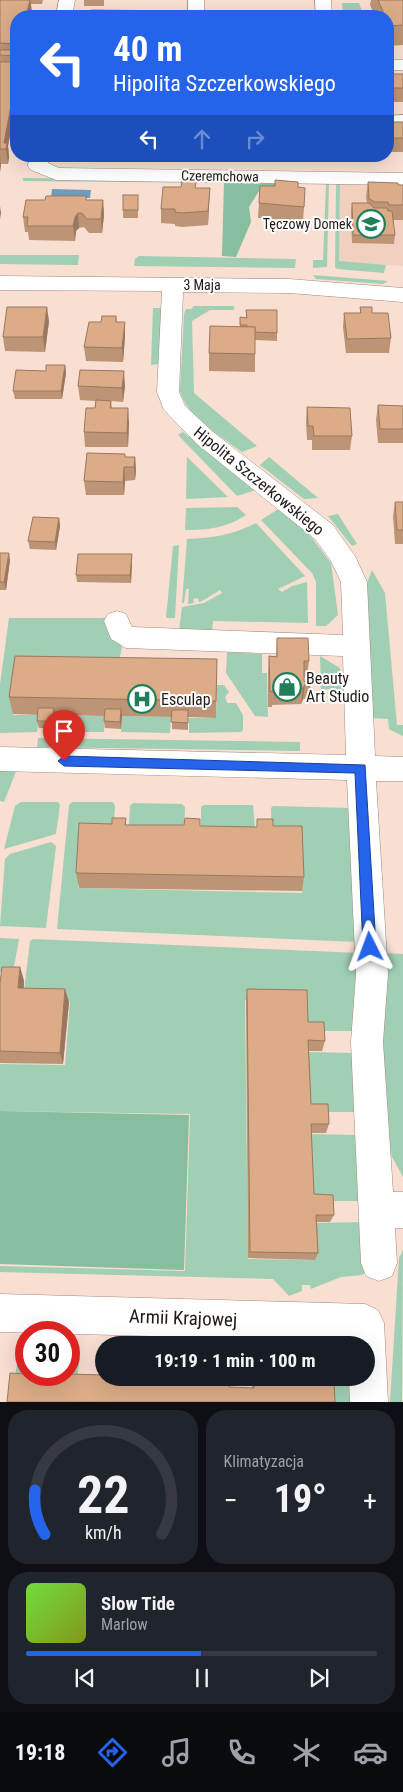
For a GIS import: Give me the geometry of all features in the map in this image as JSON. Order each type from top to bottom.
[{"type":"street","name":"Czeremchowa","points":[[40,162],[56,174],[403,179]]},
{"type":"street","points":[[330,162],[331,177]]},
{"type":"street","name":"3 Maja","points":[[0,283],[298,287],[403,295]]},
{"type":"street","name":"Hipolita Szczerkowskiego","points":[[173,285],[168,392],[176,410],[205,438],[324,532],[342,556],[354,582],[361,768],[372,974],[367,1042],[390,1210],[379,1263]]},
{"type":"street","points":[[118,621],[120,632],[126,637],[356,646]]},
{"type":"street","points":[[0,759],[403,769]]},
{"type":"street","name":"Armii Krajowej","points":[[0,1313],[365,1323],[369,1402]]},
{"type":"shaded area","name":"Tęczowy Domek","points":[[340,184],[403,186],[403,266],[339,262]]},
{"type":"green space","points":[[342,3],[359,3],[362,10],[343,10]]},
{"type":"green space","points":[[23,178],[329,182],[327,267],[313,268],[313,260],[323,260],[326,184],[23,181]]},
{"type":"green space","points":[[338,182],[403,183],[403,185],[340,184],[339,261],[386,265],[384,273],[337,269],[335,267],[336,185]]},
{"type":"green space","points":[[224,183],[289,184],[289,190],[259,191],[249,207],[251,222],[236,257],[222,256]]},
{"type":"green space","points":[[0,255],[79,255],[78,265],[0,264]]},
{"type":"green space","points":[[139,256],[296,259],[295,268],[134,266],[135,259]]},
{"type":"green space","points":[[313,275],[388,281],[383,284],[316,279]]},
{"type":"green space","points":[[194,306],[234,306],[234,310],[210,310],[192,321],[194,393],[257,446],[242,452],[197,418],[184,401],[180,391],[184,314],[186,309],[191,309]]},
{"type":"green space","points":[[153,308],[161,308],[159,364],[151,365]]},
{"type":"green space","points":[[183,432],[256,490],[237,496],[178,435]]},
{"type":"green space","points":[[187,457],[228,497],[186,499]]},
{"type":"green space","points":[[269,457],[318,498],[304,499],[260,465]]},
{"type":"green space","points":[[237,507],[246,515],[231,523],[209,529],[185,530],[186,508]]},
{"type":"green space","points":[[280,508],[305,529],[331,563],[338,615],[326,626],[316,626],[316,582],[312,573],[261,520]]},
{"type":"green space","points":[[338,514],[357,544],[352,546],[328,516]]},
{"type":"green space","points":[[256,523],[305,576],[278,589],[282,592],[292,586],[307,582],[308,623],[213,621],[212,631],[179,630],[182,607],[204,603],[222,593],[220,590],[202,601],[199,602],[198,598],[193,599],[194,603],[188,604],[189,589],[186,589],[184,603],[182,603],[187,539],[222,535]]},
{"type":"green space","points":[[179,545],[175,618],[166,618],[173,546]]},
{"type":"green space","points":[[372,570],[385,593],[397,725],[403,725],[403,736],[389,729],[388,719],[371,718],[364,591]]},
{"type":"green space","points":[[9,618],[113,618],[118,642],[122,647],[116,676],[18,674],[13,715],[40,715],[37,732],[0,733],[0,684]]},
{"type":"green space","points":[[227,652],[262,654],[262,673],[267,673],[268,717],[255,716],[226,673]]},
{"type":"green space","points":[[320,656],[340,668],[342,690],[321,689]]},
{"type":"green space","points":[[217,685],[224,685],[229,692],[225,697],[227,703],[236,703],[243,715],[243,730],[241,732],[189,733],[189,718],[216,718]]},
{"type":"green space","points":[[56,716],[105,716],[104,732],[55,732]]},
{"type":"green space","points":[[122,716],[171,717],[170,733],[121,732]]},
{"type":"green space","points":[[38,738],[300,742],[300,751],[37,747]]},
{"type":"green space","points":[[17,769],[4,802],[0,801],[0,770]]},
{"type":"green space","points":[[21,802],[58,802],[60,805],[56,834],[4,849],[15,806]]},
{"type":"green space","points":[[72,802],[113,802],[115,806],[113,839],[82,839],[78,888],[302,893],[301,841],[272,841],[271,808],[273,806],[350,808],[357,942],[57,929],[69,805]]},
{"type":"green space","points":[[133,803],[182,804],[185,807],[184,840],[128,839],[130,806]]},
{"type":"green space","points":[[204,805],[253,805],[256,842],[201,841],[201,807]]},
{"type":"green space","points":[[51,842],[56,846],[46,928],[0,926],[5,859],[10,854]]},
{"type":"green space","points":[[0,938],[19,939],[14,967],[10,972],[0,972]]},
{"type":"green space","points":[[33,939],[360,953],[358,1031],[307,1031],[306,1001],[245,1000],[248,1259],[315,1260],[314,1223],[365,1222],[368,1270],[362,1275],[341,1277],[311,1289],[310,1285],[302,1285],[302,1291],[289,1296],[273,1279],[0,1272],[0,1266],[185,1271],[190,1114],[0,1111],[0,1064],[65,1065],[70,1001],[23,999],[30,941]]},
{"type":"green space","points":[[385,953],[403,954],[403,1177],[391,1155],[387,1133],[380,1022]]},
{"type":"green space","points":[[307,1052],[355,1053],[358,1112],[310,1112]]},
{"type":"green space","points":[[0,1111],[189,1115],[184,1270],[0,1264]]},
{"type":"green space","points":[[309,1134],[359,1135],[362,1201],[312,1201]]},
{"type":"green space","points":[[403,1250],[402,1402],[390,1402],[399,1258]]},
{"type":"green space","points":[[330,1386],[354,1386],[356,1402],[331,1402]]},
{"type":"water","points":[[52,189],[91,190],[90,198],[51,198]]},
{"type":"building","points":[[0,0],[30,0],[28,10],[10,10],[10,44],[0,43]]},
{"type":"building","points":[[378,0],[403,0],[403,25],[394,26],[394,10],[382,10]]},
{"type":"building","points":[[0,50],[10,50],[10,56],[0,55]]},
{"type":"building","points":[[0,62],[10,62],[10,111],[4,143],[7,143],[6,149],[0,149]]},
{"type":"building","points":[[394,74],[403,74],[403,88],[394,88]]},
{"type":"building","points":[[394,122],[403,122],[403,138],[394,138]]},
{"type":"building","points":[[275,180],[298,182],[298,187],[305,188],[304,207],[259,203],[260,186],[275,186]]},
{"type":"building","points":[[182,181],[196,182],[195,188],[210,188],[208,211],[182,213],[175,212],[175,209],[161,209],[163,187],[181,187]]},
{"type":"building","points":[[368,182],[398,183],[398,185],[403,185],[403,205],[389,205],[388,202],[375,202],[369,199]]},
{"type":"building","points":[[123,195],[138,195],[138,210],[123,210]]},
{"type":"building","points":[[46,196],[86,196],[86,200],[103,200],[101,219],[87,219],[82,213],[78,213],[73,226],[27,226],[28,217],[23,217],[26,200],[45,200]]},
{"type":"building","points":[[352,203],[369,203],[374,208],[387,208],[388,211],[392,211],[395,235],[353,235]]},
{"type":"building","points":[[7,307],[47,307],[43,337],[3,337]]},
{"type":"building","points":[[360,307],[372,307],[372,313],[388,313],[391,338],[347,339],[344,313],[361,313]]},
{"type":"building","points":[[246,310],[277,310],[277,333],[255,332],[255,327],[240,325],[240,317],[247,318]]},
{"type":"building","points":[[102,316],[116,316],[116,322],[125,322],[122,348],[84,347],[89,322],[101,322]]},
{"type":"building","points":[[210,326],[255,327],[255,354],[209,353]]},
{"type":"building","points":[[46,365],[65,365],[61,391],[13,391],[16,370],[46,371]]},
{"type":"building","points":[[80,370],[124,371],[122,388],[78,386]]},
{"type":"building","points":[[96,400],[111,401],[110,408],[128,408],[127,433],[84,432],[86,408],[95,408]]},
{"type":"building","points":[[378,405],[403,406],[403,429],[380,429]]},
{"type":"building","points":[[307,407],[350,408],[352,436],[314,436],[313,426],[308,426]]},
{"type":"building","points":[[87,453],[125,454],[125,457],[135,457],[134,467],[124,467],[123,482],[84,481]]},
{"type":"building","points":[[395,502],[403,502],[403,530],[397,530]]},
{"type":"building","points":[[33,517],[59,518],[55,542],[28,541]]},
{"type":"building","points":[[0,553],[9,553],[4,582],[0,582]]},
{"type":"building","points":[[78,554],[132,554],[130,575],[76,575]]},
{"type":"building","points":[[277,638],[308,638],[309,661],[304,661],[304,681],[311,683],[305,684],[303,688],[273,689],[273,692],[270,691],[269,656],[277,657]]},
{"type":"building","points":[[15,656],[217,659],[216,701],[9,697]]},
{"type":"building","points":[[38,708],[54,708],[53,721],[37,721]]},
{"type":"building","points":[[105,709],[121,709],[120,722],[104,721]]},
{"type":"building","points":[[172,710],[188,710],[188,723],[171,722]]},
{"type":"building","points":[[112,818],[126,818],[125,825],[184,825],[185,818],[200,819],[200,826],[257,827],[257,819],[273,819],[273,826],[302,826],[304,877],[76,873],[79,823],[112,824]]},
{"type":"building","points":[[2,967],[20,967],[18,988],[65,989],[60,1053],[0,1051],[0,983]]},
{"type":"building","points":[[247,989],[307,990],[308,1022],[324,1022],[325,1041],[308,1040],[311,1104],[328,1104],[329,1124],[311,1124],[314,1194],[333,1195],[334,1215],[316,1215],[318,1253],[250,1252]]},
{"type":"building","points":[[10,1373],[15,1373],[15,1386],[80,1386],[80,1374],[95,1375],[95,1386],[229,1386],[254,1388],[254,1386],[334,1386],[335,1402],[7,1402]]},
{"type":"place","name":"Tęczowy Domek","points":[[371,224]]},
{"type":"place","name":"Beauty Art Studio","points":[[287,687]]},
{"type":"place","name":"Esculap","points":[[142,699]]},
{"type":"route","points":[[64,761],[361,768],[370,947]]}]
